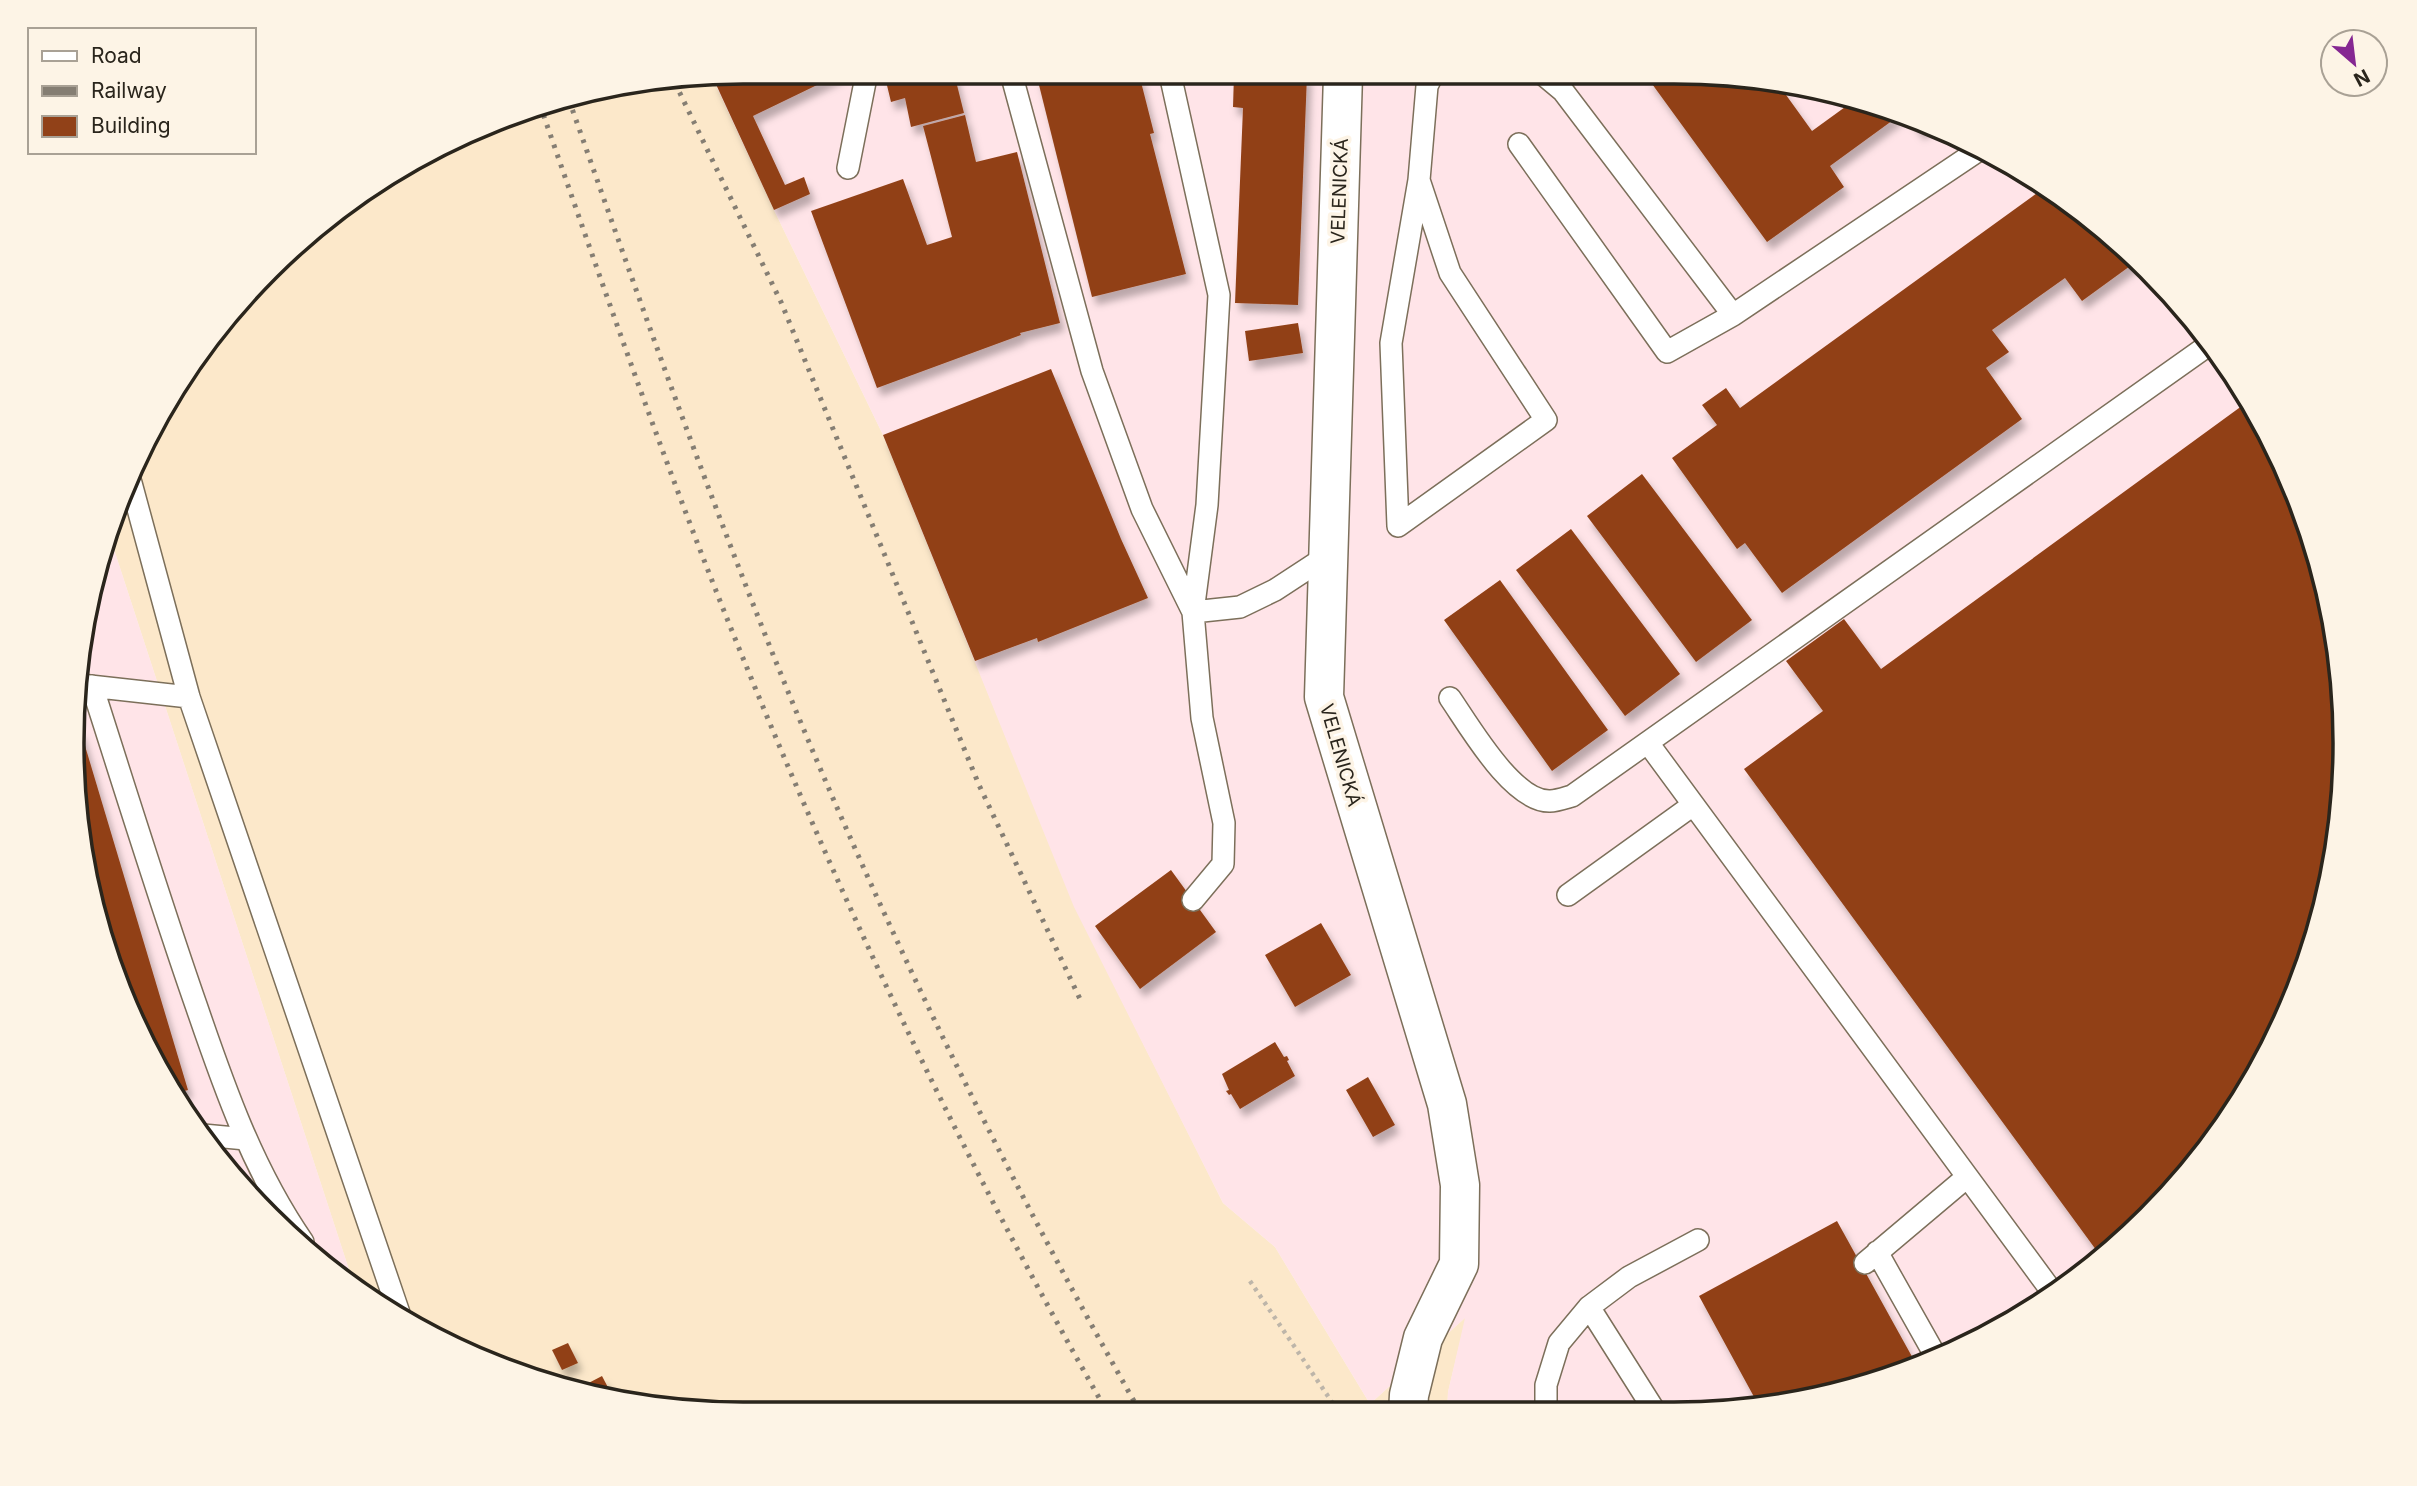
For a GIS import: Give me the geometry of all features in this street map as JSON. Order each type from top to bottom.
[{"type":"street","name":"VELENICKÁ","points":[[1343,84],[1324,697],[1447,1104],[1460,1185],[1458,1264],[1423,1338],[1409,1402]]},
{"type":"lane","points":[[848,168],[865,84]]},
{"type":"lane","points":[[1014,84],[1092,372],[1142,509],[1193,612]]},
{"type":"lane","points":[[1172,84],[1219,295],[1206,505],[1193,612],[1202,718],[1224,823],[1223,864],[1192,900]]},
{"type":"lane","points":[[1419,180],[1450,272],[1546,420],[1398,526],[1391,343],[1419,180],[1428,84]]},
{"type":"lane","points":[[1555,84],[1563,91],[1733,314]]},
{"type":"lane","points":[[1519,144],[1667,352],[1733,314],[1971,155]]},
{"type":"lane","points":[[1450,698],[1499,768],[1525,794],[1549,802],[1572,796],[2202,349]]},
{"type":"lane","points":[[134,492],[189,697],[396,1303]]},
{"type":"lane","points":[[1193,612],[1240,607],[1275,590],[1327,556]]},
{"type":"lane","points":[[189,697],[87,685],[218,1070],[246,1139],[286,1217]]},
{"type":"lane","points":[[1648,743],[2048,1286]]},
{"type":"lane","points":[[1568,895],[1693,805]]},
{"type":"lane","points":[[214,1136],[246,1139]]},
{"type":"lane","points":[[1931,1350],[1871,1257],[1967,1177]]},
{"type":"lane","points":[[1546,1402],[1546,1385],[1559,1343],[1589,1307],[1629,1277],[1698,1240]]},
{"type":"lane","points":[[1589,1307],[1649,1402]]},
{"type":"path","points":[[1250,1281],[1332,1402]]},
{"type":"shaded area","points":[[716,85],[883,435],[1075,907],[1223,1203],[1275,1247],[1369,1402],[743,1402],[657,1396],[572,1380],[491,1352],[413,1314],[350,1271],[114,548],[134,491],[152,452],[195,377],[220,342],[277,277],[342,220],[413,172],[491,134],[531,119],[614,97]]},
{"type":"shaded area","points":[[716,85],[1717,85],[1845,106],[1926,134],[2004,172],[2075,220],[2109,248],[2140,277],[2197,342],[2245,414],[2265,452],[2283,491],[2311,572],[2332,700],[2332,786],[2327,829],[2311,914],[2298,955],[2283,995],[2245,1072],[2197,1144],[2140,1209],[2109,1238],[2075,1266],[2004,1314],[1926,1352],[1845,1380],[1717,1401],[1448,1402],[1465,1318],[1372,1402],[1369,1402],[1275,1247],[1223,1203],[1074,907],[883,435]]},
{"type":"shaded area","points":[[114,548],[350,1271],[277,1209],[220,1144],[172,1072],[134,995],[119,955],[97,872],[85,786],[84,743],[90,657],[106,572]]},
{"type":"shaded area","points":[[1466,1317],[1448,1402],[1372,1402]]},
{"type":"building","points":[[819,84],[753,116],[785,185],[804,177],[810,194],[774,210],[716,85]]},
{"type":"building","points":[[887,84],[957,84],[964,113],[911,127],[905,98],[891,102]]},
{"type":"building","points":[[1039,84],[1142,84],[1154,133],[1150,134],[1186,274],[1092,297]]},
{"type":"building","points":[[1234,84],[1307,84],[1298,305],[1235,303],[1243,108],[1233,107]]},
{"type":"building","points":[[1652,84],[1717,85],[1785,94],[1812,131],[1846,106],[1892,121],[1830,166],[1844,187],[1767,242]]},
{"type":"building","points":[[965,115],[976,162],[1017,152],[1060,323],[1020,333],[1021,335],[877,388],[811,211],[903,179],[927,245],[952,237],[923,126]]},
{"type":"building","points":[[2037,193],[2075,220],[2129,267],[2082,301],[2065,278],[1992,330],[2009,352],[1986,368],[2022,419],[1782,593],[1745,543],[1737,549],[1672,458],[1717,425],[1702,405],[1726,388],[1740,408]]},
{"type":"building","points":[[1298,323],[1303,353],[1249,361],[1245,331]]},
{"type":"building","points":[[1051,369],[1148,598],[1038,642],[1037,638],[975,661],[883,435]]},
{"type":"building","points":[[2241,407],[2283,491],[2311,572],[2320,614],[2332,700],[2333,743],[2332,786],[2320,872],[2311,914],[2283,995],[2245,1072],[2197,1144],[2169,1178],[2140,1209],[2095,1249],[1744,769],[1823,711],[1786,661],[1844,619],[1881,669]]},
{"type":"building","points":[[1642,474],[1752,620],[1696,662],[1587,516]]},
{"type":"building","points":[[1571,529],[1680,674],[1625,716],[1516,570]]},
{"type":"building","points":[[1500,580],[1608,730],[1552,771],[1444,620]]},
{"type":"building","points":[[84,742],[188,1090],[184,1091],[152,1034],[134,995],[106,914],[90,829]]},
{"type":"building","points":[[1171,870],[1216,932],[1140,989],[1095,926]]},
{"type":"building","points":[[1321,923],[1351,975],[1295,1007],[1265,955]]},
{"type":"building","points":[[1275,1042],[1284,1057],[1287,1056],[1295,1076],[1240,1109],[1231,1094],[1226,1091],[1229,1090],[1222,1074]]},
{"type":"building","points":[[1368,1077],[1395,1125],[1373,1137],[1346,1090]]},
{"type":"building","points":[[1837,1221],[1912,1357],[1845,1380],[1754,1397],[1699,1296]]},
{"type":"building","points":[[568,1343],[578,1363],[562,1370],[552,1350]]},
{"type":"building","points":[[602,1376],[608,1388],[588,1383]]},
{"type":"railway","points":[[677,88],[781,302],[979,785],[1080,999]]},
{"type":"railway","points":[[571,106],[703,472],[759,620],[828,786],[910,968],[997,1147],[1134,1402]]},
{"type":"railway","points":[[544,115],[690,525],[826,854],[959,1136],[1102,1402]]}]
